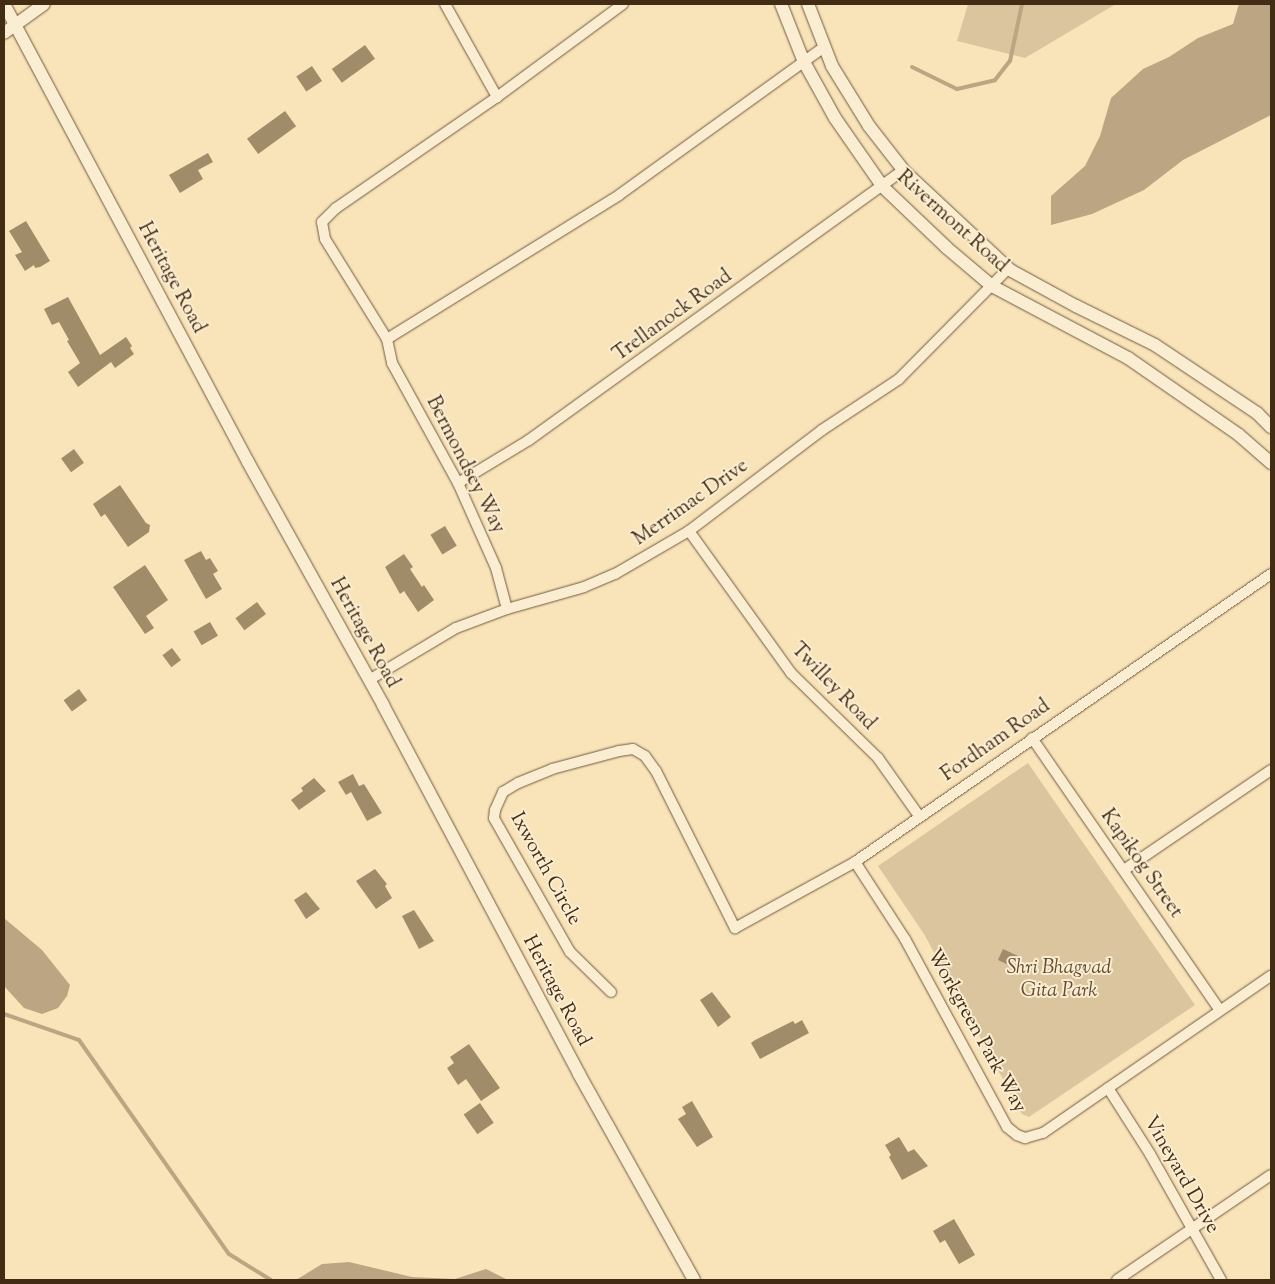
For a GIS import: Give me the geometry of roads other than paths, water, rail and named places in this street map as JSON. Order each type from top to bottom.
[{"type":"street","name":"Heritage Road","points":[[4,4],[248,462],[369,680],[579,1074],[694,1280]]},
{"type":"street","points":[[4,32],[44,4]]},
{"type":"street","points":[[445,4],[497,97]]},
{"type":"street","points":[[623,4],[497,97],[336,208],[322,222],[325,239],[387,339],[619,195],[823,48]]},
{"type":"street","name":"Rivermont Road","points":[[781,4],[804,62],[835,118],[883,187],[946,248],[992,286],[1128,358],[1239,434],[1271,463]]},
{"type":"street","name":"Rivermont Road","points":[[808,4],[823,48],[869,126],[904,170],[1009,268],[1027,281],[1155,345],[1257,413],[1271,427]]},
{"type":"street","name":"Trellanock Road","points":[[458,483],[529,440],[883,187],[904,170]]},
{"type":"street","name":"Merrimac Drive","points":[[369,680],[456,628],[507,609],[584,588],[615,574],[689,531],[822,430],[899,379],[1009,268]]},
{"type":"street","name":"Bermondsey Way","points":[[387,339],[392,364],[458,483],[496,568],[507,609]]},
{"type":"street","name":"Twilley Road","points":[[689,531],[791,673],[878,758],[920,816]]},
{"type":"street","name":"Fordham Road","points":[[736,928],[855,862],[1271,574]]},
{"type":"street","name":"Kapikog Street","points":[[1032,738],[1220,1011]]},
{"type":"street","name":"Ixworth Circle","points":[[611,992],[570,952],[494,818],[495,810],[503,792],[518,783],[552,769],[619,751],[633,749],[645,756],[656,771],[736,928]]},
{"type":"street","points":[[1124,870],[1271,770]]},
{"type":"street","name":"Workgreen Park Way","points":[[855,862],[906,939],[1011,1131],[1025,1138],[1043,1133],[1271,976]]},
{"type":"street","name":"Vineyard Drive","points":[[1108,1088],[1221,1280]]},
{"type":"street","points":[[1117,1280],[1271,1175]]},
{"type":"waterway","points":[[912,67],[957,89],[995,80],[1010,61],[1022,4]]},
{"type":"waterway","points":[[4,1014],[79,1040],[229,1254],[271,1280]]},
{"type":"park label","name":"Shri Bhagvad Gita Park","points":[[1059,980]]}]
